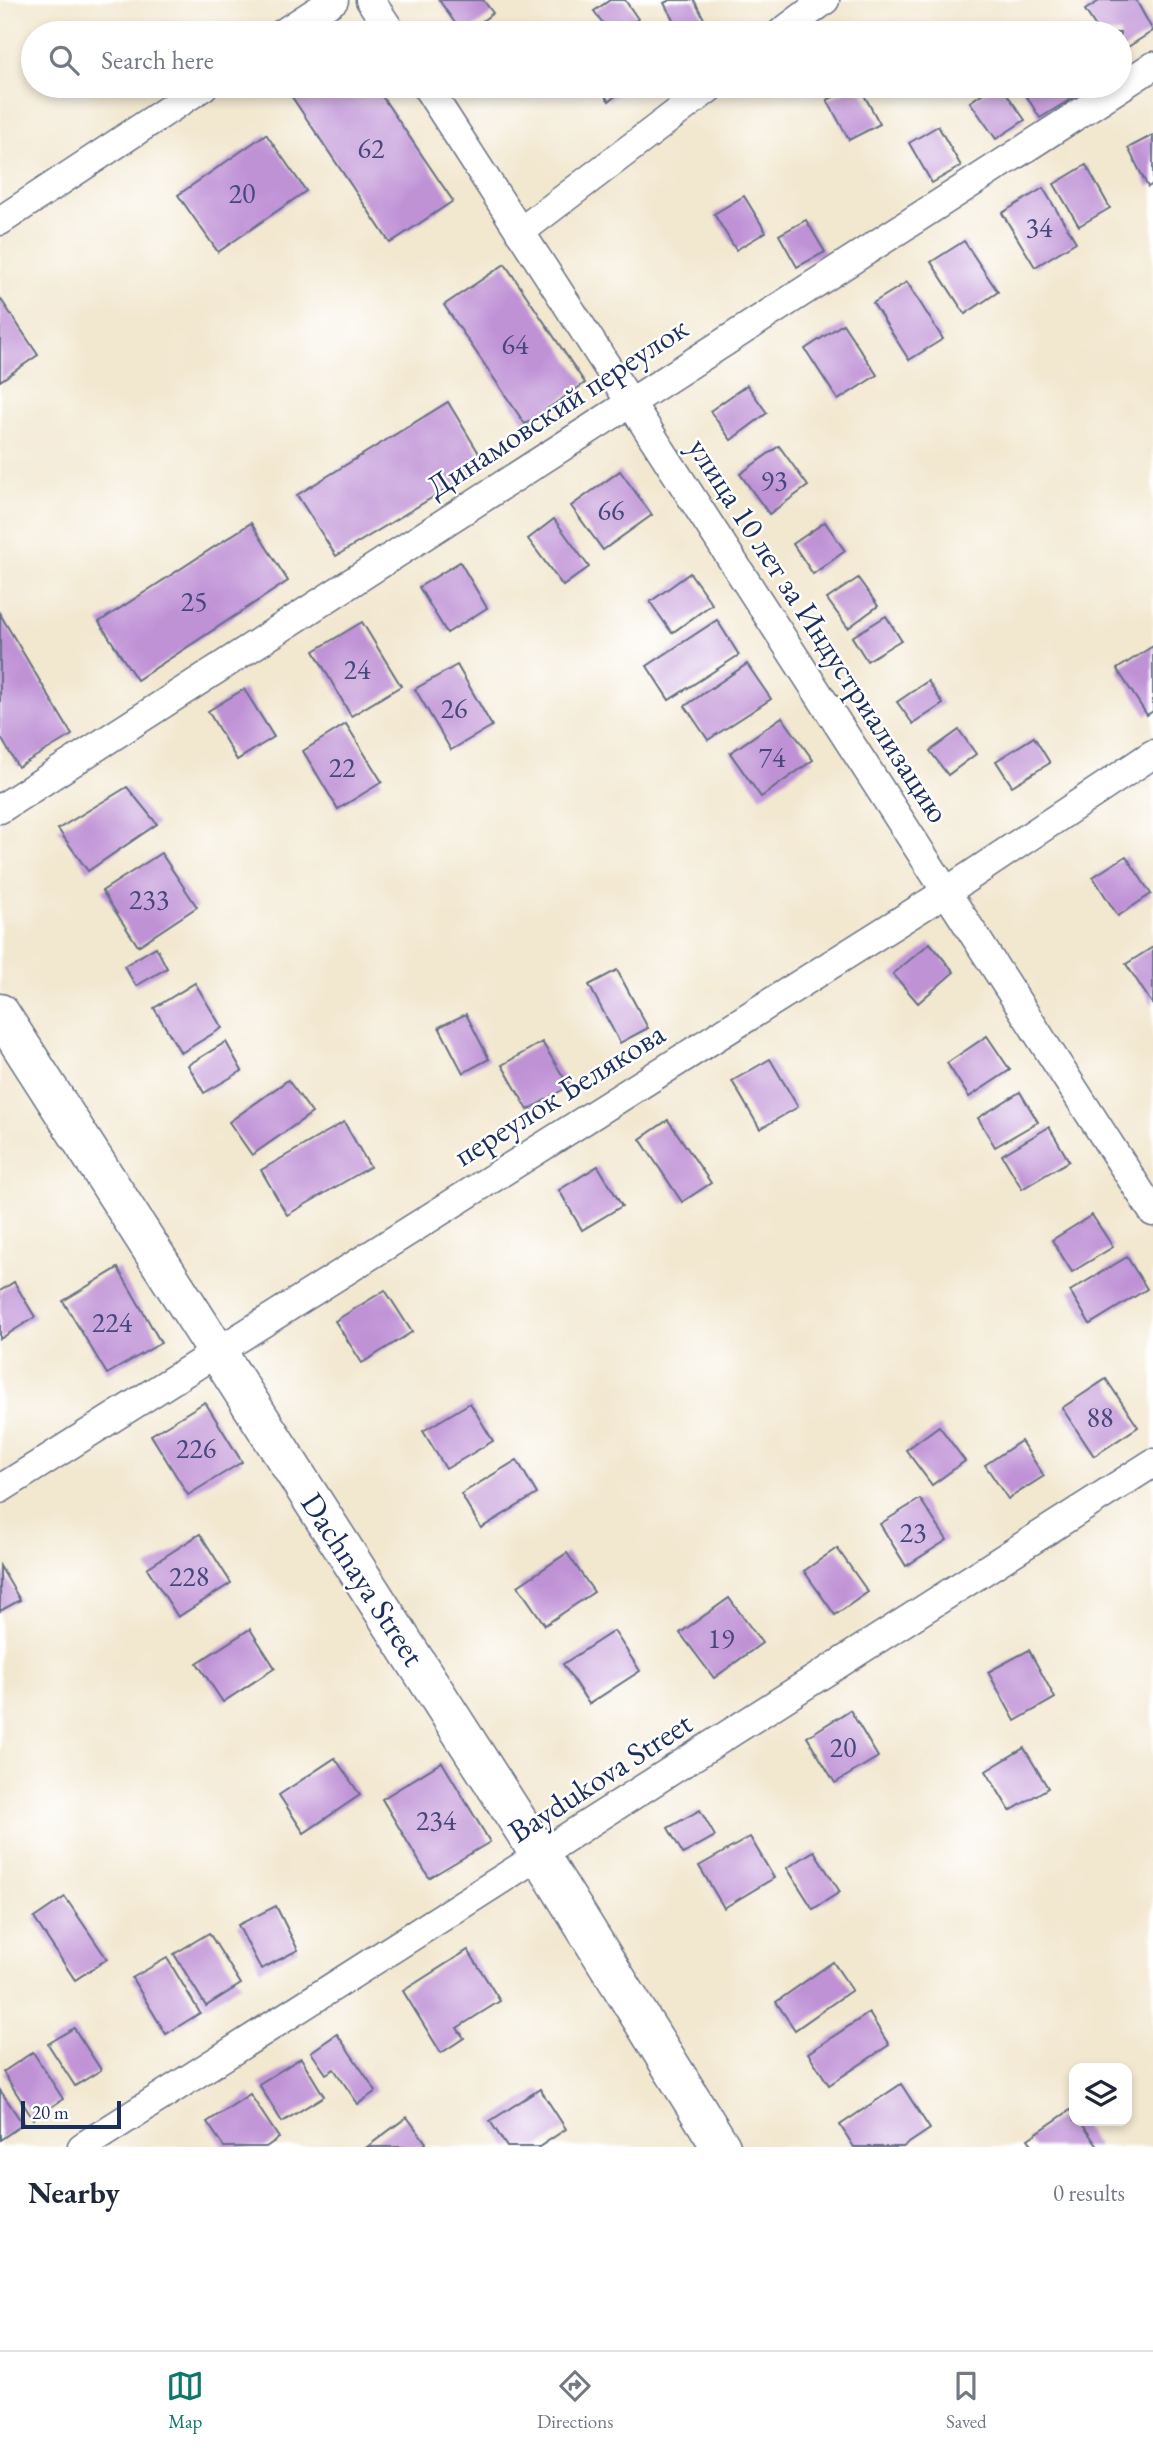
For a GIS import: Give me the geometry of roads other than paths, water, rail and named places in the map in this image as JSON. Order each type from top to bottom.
[{"type":"street","points":[[302,21],[334,0]]},
{"type":"street","points":[[370,0],[384,21]]},
{"type":"street","points":[[797,21],[825,0]]},
{"type":"street","name":"Динамовский переулок","points":[[1132,79],[1153,66]]},
{"type":"street","points":[[0,221],[186,98]]},
{"type":"street","name":"улица 10 лет за Индустриализацию","points":[[434,98],[1153,1212]]},
{"type":"street","points":[[520,232],[696,98]]},
{"type":"street","name":"Динамовский переулок","points":[[0,809],[629,401],[1103,98]]},
{"type":"street","name":"переулок Белякова","points":[[0,1489],[946,892],[1153,754]]},
{"type":"street","name":"Dachnaya Street","points":[[0,1013],[541,1857],[721,2147]]},
{"type":"street","name":"Baydukova Street","points":[[82,2147],[541,1857],[1153,1463]]}]
